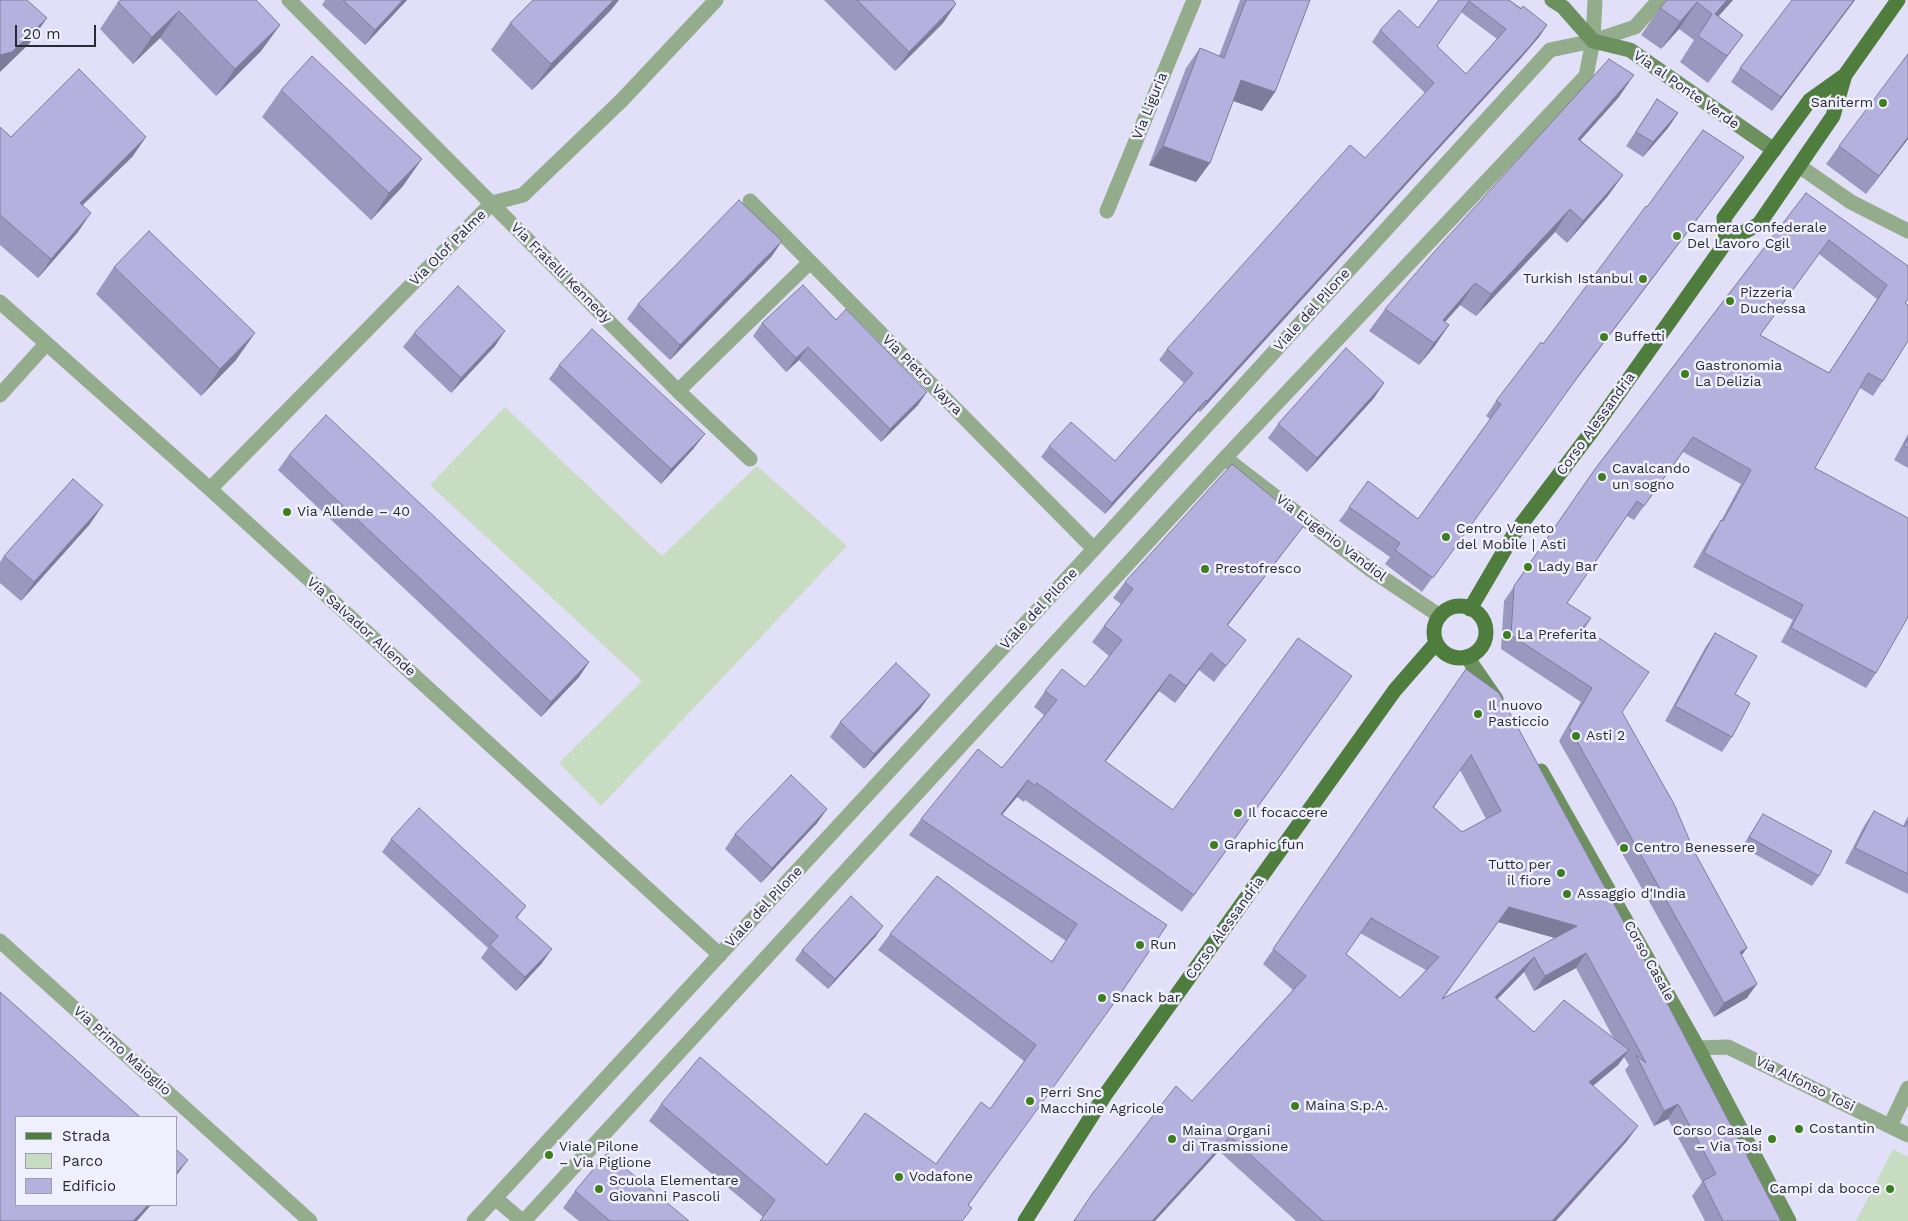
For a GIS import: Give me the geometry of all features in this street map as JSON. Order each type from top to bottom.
[{"type":"main road","name":"Corso Alessandria","points":[[1470,609],[1514,534],[1592,431],[1726,242],[1759,224],[1833,116],[1845,75],[1898,0]]},
{"type":"main road","name":"Corso Alessandria","points":[[1726,242],[1724,218],[1810,100],[1845,75]]},
{"type":"main road","points":[[1462,606],[1470,609],[1478,614],[1483,621],[1485,638],[1481,647],[1475,653],[1467,657],[1452,657],[1440,649],[1436,643],[1434,629],[1440,616],[1446,610],[1462,606]]},
{"type":"main road","name":"Corso Alessandria","points":[[1025,1221],[1105,1095],[1395,690],[1436,643]]},
{"type":"street","name":"Via Fratelli Kennedy","points":[[289,0],[678,391],[750,459]]},
{"type":"street","name":"Via Olof Palme","points":[[210,489],[492,203],[523,194],[622,100],[716,0]]},
{"type":"street","name":"Via Liguria","points":[[1107,211],[1194,0]]},
{"type":"street","points":[[1552,0],[1562,7],[1593,41]]},
{"type":"street","points":[[495,1198],[523,1221],[1225,458],[1586,76],[1593,41],[1595,0]]},
{"type":"street","name":"Viale del Pilone","points":[[474,1221],[1094,549],[1550,50],[1593,41],[1635,27],[1659,0]]},
{"type":"street","name":"Via al Ponte Verde","points":[[1593,41],[1630,50],[1774,150]]},
{"type":"street","points":[[1799,166],[1851,202],[1908,231]]},
{"type":"street","name":"Via Pietro Vayra","points":[[750,201],[1094,549]]},
{"type":"street","points":[[678,391],[810,262]]},
{"type":"street","name":"Via Salvador Allende","points":[[0,302],[210,489],[720,955]]},
{"type":"street","points":[[0,395],[46,344]]},
{"type":"street","name":"Via Eugenio Vandiol","points":[[1225,458],[1371,570],[1440,616]]},
{"type":"street","points":[[1467,657],[1503,708]]},
{"type":"street","name":"Corso Casale","points":[[1533,757],[1698,1048],[1789,1221]]},
{"type":"street","name":"Via Primo Maioglio","points":[[0,941],[310,1221]]},
{"type":"street","name":"Via Alfonso Tosi","points":[[1698,1048],[1728,1047],[1908,1135]]},
{"type":"street","points":[[1890,1126],[1908,1088]]},
{"type":"green space","points":[[505,407],[662,556],[757,466],[847,546],[601,806],[559,763],[642,681],[430,485]]},
{"type":"green space","name":"Campi da bocce","points":[[1893,1149],[1908,1157],[1908,1221],[1856,1221]]},
{"type":"building","points":[[0,0],[27,0],[47,18],[12,52],[0,55]]},
{"type":"building","points":[[121,0],[256,0],[280,25],[235,69],[179,11],[152,37],[118,2]]},
{"type":"building","points":[[343,0],[403,0],[375,30]]},
{"type":"building","points":[[533,0],[614,0],[551,64],[510,23]]},
{"type":"building","points":[[857,0],[953,0],[956,4],[909,52]]},
{"type":"building","points":[[1246,0],[1310,0],[1275,92],[1241,80],[1210,163],[1163,146],[1200,48],[1224,58]]},
{"type":"building","points":[[1439,0],[1509,0],[1521,9],[1523,6],[1547,25],[1207,401],[1112,503],[1049,446],[1071,422],[1115,461],[1193,373],[1167,349],[1350,145],[1365,158],[1434,83],[1380,30],[1399,10],[1418,28]],"holes":[[[1469,1],[1506,29],[1466,74],[1437,46]]]},
{"type":"building","points":[[1667,0],[1727,0],[1715,14],[1743,35],[1727,56],[1698,36],[1712,14],[1697,2],[1680,22],[1660,8]]},
{"type":"building","points":[[1792,0],[1854,0],[1781,97],[1740,68]]},
{"type":"building","points":[[1908,54],[1908,137],[1879,176],[1839,146]]},
{"type":"building","points":[[312,56],[422,159],[389,193],[281,90]]},
{"type":"building","points":[[1609,59],[1634,75],[1578,139],[1623,175],[1583,221],[1570,209],[1491,294],[1475,283],[1443,320],[1449,325],[1434,343],[1385,309],[1434,252]]},
{"type":"building","points":[[79,69],[146,137],[80,203],[91,213],[51,259],[0,215],[0,127],[11,137]]},
{"type":"building","points":[[1657,99],[1678,113],[1653,142],[1636,132]]},
{"type":"building","points":[[1703,130],[1744,157],[1582,371],[1433,578],[1395,550],[1400,543],[1349,507],[1368,481],[1418,519],[1501,404],[1496,401],[1541,342],[1543,344]]},
{"type":"building","points":[[1806,193],[1908,266],[1908,299],[1905,303],[1908,305],[1908,341],[1883,381],[1868,373],[1815,468],[1908,518],[1908,617],[1876,673],[1791,628],[1803,605],[1704,553],[1751,470],[1693,437],[1644,506],[1637,501],[1567,603],[1591,618],[1583,627],[1649,672],[1622,712],[1674,804],[1695,853],[1747,948],[1740,952],[1757,984],[1724,1003],[1569,727],[1592,688],[1511,635],[1514,586],[1595,469]],"holes":[[[1829,240],[1887,285],[1829,373],[1760,335]]]},
{"type":"building","points":[[739,200],[782,241],[680,345],[638,304]]},
{"type":"building","points":[[149,231],[255,333],[220,369],[114,267]]},
{"type":"building","points":[[803,285],[836,320],[846,309],[927,392],[890,429],[808,347],[796,358],[762,323]]},
{"type":"building","points":[[458,286],[505,331],[461,378],[414,333]]},
{"type":"building","points":[[592,329],[705,434],[671,469],[559,365]]},
{"type":"building","points":[[1346,348],[1384,383],[1317,458],[1278,424]]},
{"type":"building","points":[[326,415],[589,662],[551,702],[289,455]]},
{"type":"building","points":[[1908,438],[1908,448],[1904,446]]},
{"type":"building","points":[[1232,464],[1305,524],[1227,625],[1246,640],[1226,666],[1211,653],[1186,686],[1170,674],[1105,761],[1173,810],[1298,638],[1352,676],[1194,895],[1037,783],[1035,786],[1028,780],[1001,814],[1167,925],[1117,999],[968,1205],[972,1208],[962,1221],[760,1221],[775,1200],[661,1104],[700,1057],[827,1165],[865,1113],[936,1164],[981,1102],[990,1109],[1036,1045],[890,934],[937,876],[1052,962],[1077,924],[921,819],[978,749],[1002,768],[1057,700],[1045,691],[1062,669],[1085,687],[1122,640],[1104,626],[1133,589],[1125,582]]},
{"type":"building","points":[[73,479],[103,505],[34,582],[4,556]]},
{"type":"building","points":[[1715,633],[1757,656],[1735,694],[1750,703],[1732,737],[1675,706]]},
{"type":"building","points":[[896,663],[930,695],[874,754],[840,722]]},
{"type":"building","points":[[1466,669],[1499,693],[1651,972],[1781,1221],[1723,1221],[1703,1181],[1716,1174],[1678,1104],[1664,1111],[1636,1055],[1646,1063],[1586,953],[1545,976],[1534,957],[1495,997],[1534,1032],[1564,1000],[1629,1050],[1589,1082],[1638,1126],[1552,1221],[1323,1221],[1230,1136],[1152,1221],[1074,1221],[1092,1194],[1176,1086],[1192,1101],[1306,976],[1273,949]],"holes":[[[1471,755],[1501,811],[1462,832],[1433,807]],[[1509,907],[1577,926],[1442,999]],[[1371,918],[1439,957],[1400,998],[1346,954]]]},
{"type":"building","points":[[791,775],[827,809],[772,868],[735,834]]},
{"type":"building","points":[[419,808],[526,906],[516,917],[552,949],[525,977],[490,945],[498,936],[391,839]]},
{"type":"building","points":[[1874,811],[1905,827],[1908,821],[1908,874],[1855,848]]},
{"type":"building","points":[[1763,814],[1832,851],[1819,876],[1749,837]]},
{"type":"building","points":[[851,896],[883,926],[835,979],[802,950]]},
{"type":"building","points":[[0,992],[139,1116],[15,1116],[15,1206],[147,1206],[133,1221],[0,1221]]},
{"type":"building","points":[[178,1151],[188,1160],[178,1171]]},
{"type":"building","points":[[607,1153],[689,1221],[610,1221],[575,1191]]},
{"type":"place","name":"Saniterm","points":[[1883,103]]},
{"type":"place","name":"Camera Confederale Del Lavoro Cgil","points":[[1677,236]]},
{"type":"place","name":"Turkish Istanbul","points":[[1643,279]]},
{"type":"place","name":"Pizzeria Duchessa","points":[[1730,301]]},
{"type":"place","name":"Buffetti","points":[[1604,337]]},
{"type":"place","name":"Gastronomia La Delizia","points":[[1685,374]]},
{"type":"place","name":"Cavalcando un sogno","points":[[1602,477]]},
{"type":"place","name":"Via Allende – 40","points":[[287,512]]},
{"type":"place","name":"Centro Veneto del Mobile | Asti","points":[[1446,537]]},
{"type":"place","name":"Lady Bar","points":[[1528,567]]},
{"type":"place","name":"Prestofresco","points":[[1205,569]]},
{"type":"place","name":"La Preferita","points":[[1507,635]]},
{"type":"place","name":"Il nuovo Pasticcio","points":[[1478,714]]},
{"type":"place","name":"Asti 2","points":[[1576,736]]},
{"type":"place","name":"Il focaccere","points":[[1238,813]]},
{"type":"place","name":"Graphic fun","points":[[1214,845]]},
{"type":"place","name":"Centro Benessere","points":[[1624,848]]},
{"type":"place","name":"Tutto per il fiore","points":[[1561,873]]},
{"type":"place","name":"Assaggio d'India","points":[[1567,894]]},
{"type":"place","name":"Run","points":[[1140,945]]},
{"type":"place","name":"Snack bar","points":[[1102,998]]},
{"type":"place","name":"Perri Snc Macchine Agricole","points":[[1030,1101]]},
{"type":"place","name":"Maina S.p.A.","points":[[1295,1106]]},
{"type":"place","name":"Costantin","points":[[1799,1129]]},
{"type":"place","name":"Maina Organi di Trasmissione","points":[[1172,1139]]},
{"type":"place","name":"Corso Casale – Via Tosi","points":[[1772,1139]]},
{"type":"place","name":"Viale Pilone – Via Piglione","points":[[549,1155]]},
{"type":"place","name":"Vodafone","points":[[899,1177]]},
{"type":"place","name":"Scuola Elementare Giovanni Pascoli","points":[[599,1189]]},
{"type":"place","name":"Campi da bocce","points":[[1890,1189]]}]
